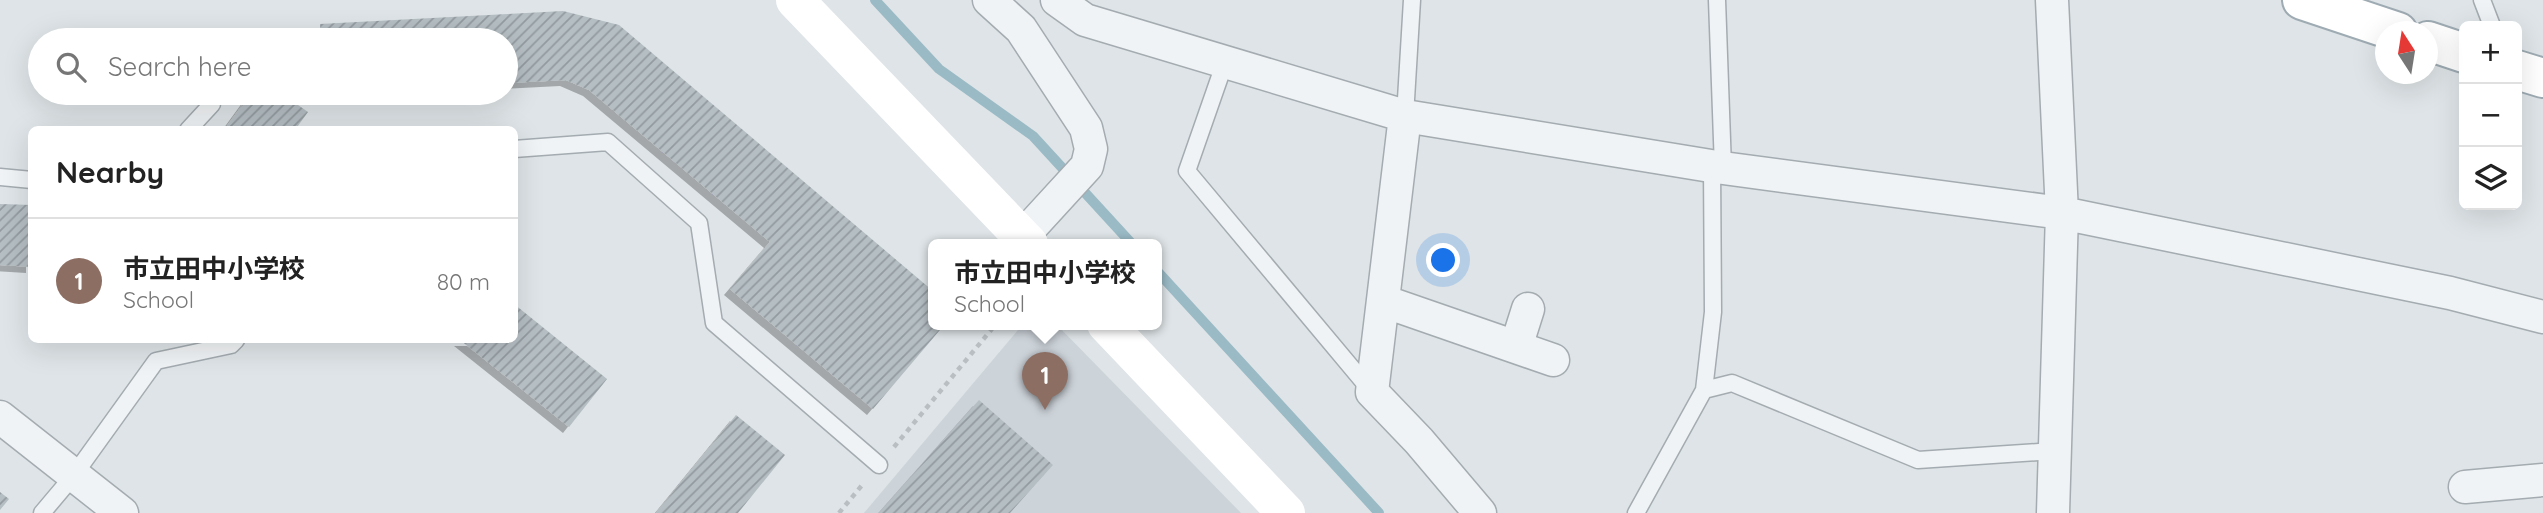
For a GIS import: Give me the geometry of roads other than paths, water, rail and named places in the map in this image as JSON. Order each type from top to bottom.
[{"type":"street","points":[[794,0],[1023,239]]},
{"type":"street","points":[[989,0],[1021,29],[1086,128],[1091,149],[1079,176],[1027,239]]},
{"type":"street","points":[[1057,0],[1225,62],[1405,116],[1717,167],[2062,213],[2450,293],[2543,317]]},
{"type":"street","points":[[2052,0],[2062,213],[2053,513]]},
{"type":"street","points":[[2302,0],[2375,24]]},
{"type":"street","points":[[2438,45],[2459,51]]},
{"type":"street","points":[[2522,72],[2543,78]]},
{"type":"street","points":[[1405,116],[1372,392],[1419,441],[1480,513]]},
{"type":"street","points":[[1383,301],[1553,360]]},
{"type":"street","points":[[1516,347],[1528,309]]},
{"type":"street","points":[[1112,330],[1286,513]]},
{"type":"street","points":[[0,417],[122,513]]},
{"type":"street","points":[[2465,487],[2543,480]]},
{"type":"lane","points":[[1405,116],[1412,0]]},
{"type":"lane","points":[[1636,513],[1704,390],[1713,312],[1717,167],[1717,0]]},
{"type":"lane","points":[[2482,0],[2491,21]]},
{"type":"lane","points":[[1225,62],[1187,171],[1372,392]]},
{"type":"lane","points":[[192,126],[211,105]]},
{"type":"lane","points":[[518,149],[608,142],[699,223],[714,323],[879,465]]},
{"type":"lane","points":[[0,177],[28,180]]},
{"type":"lane","points":[[42,513],[74,475],[156,361],[233,343]]},
{"type":"lane","points":[[1704,390],[1732,383],[1918,460],[2053,450]]},
{"type":"waterway","points":[[875,0],[939,69],[1033,136],[1127,239]]},
{"type":"waterway","points":[[1162,276],[1379,513]]},
{"type":"place","name":"市立田中小学校","points":[[1045,410]]}]
